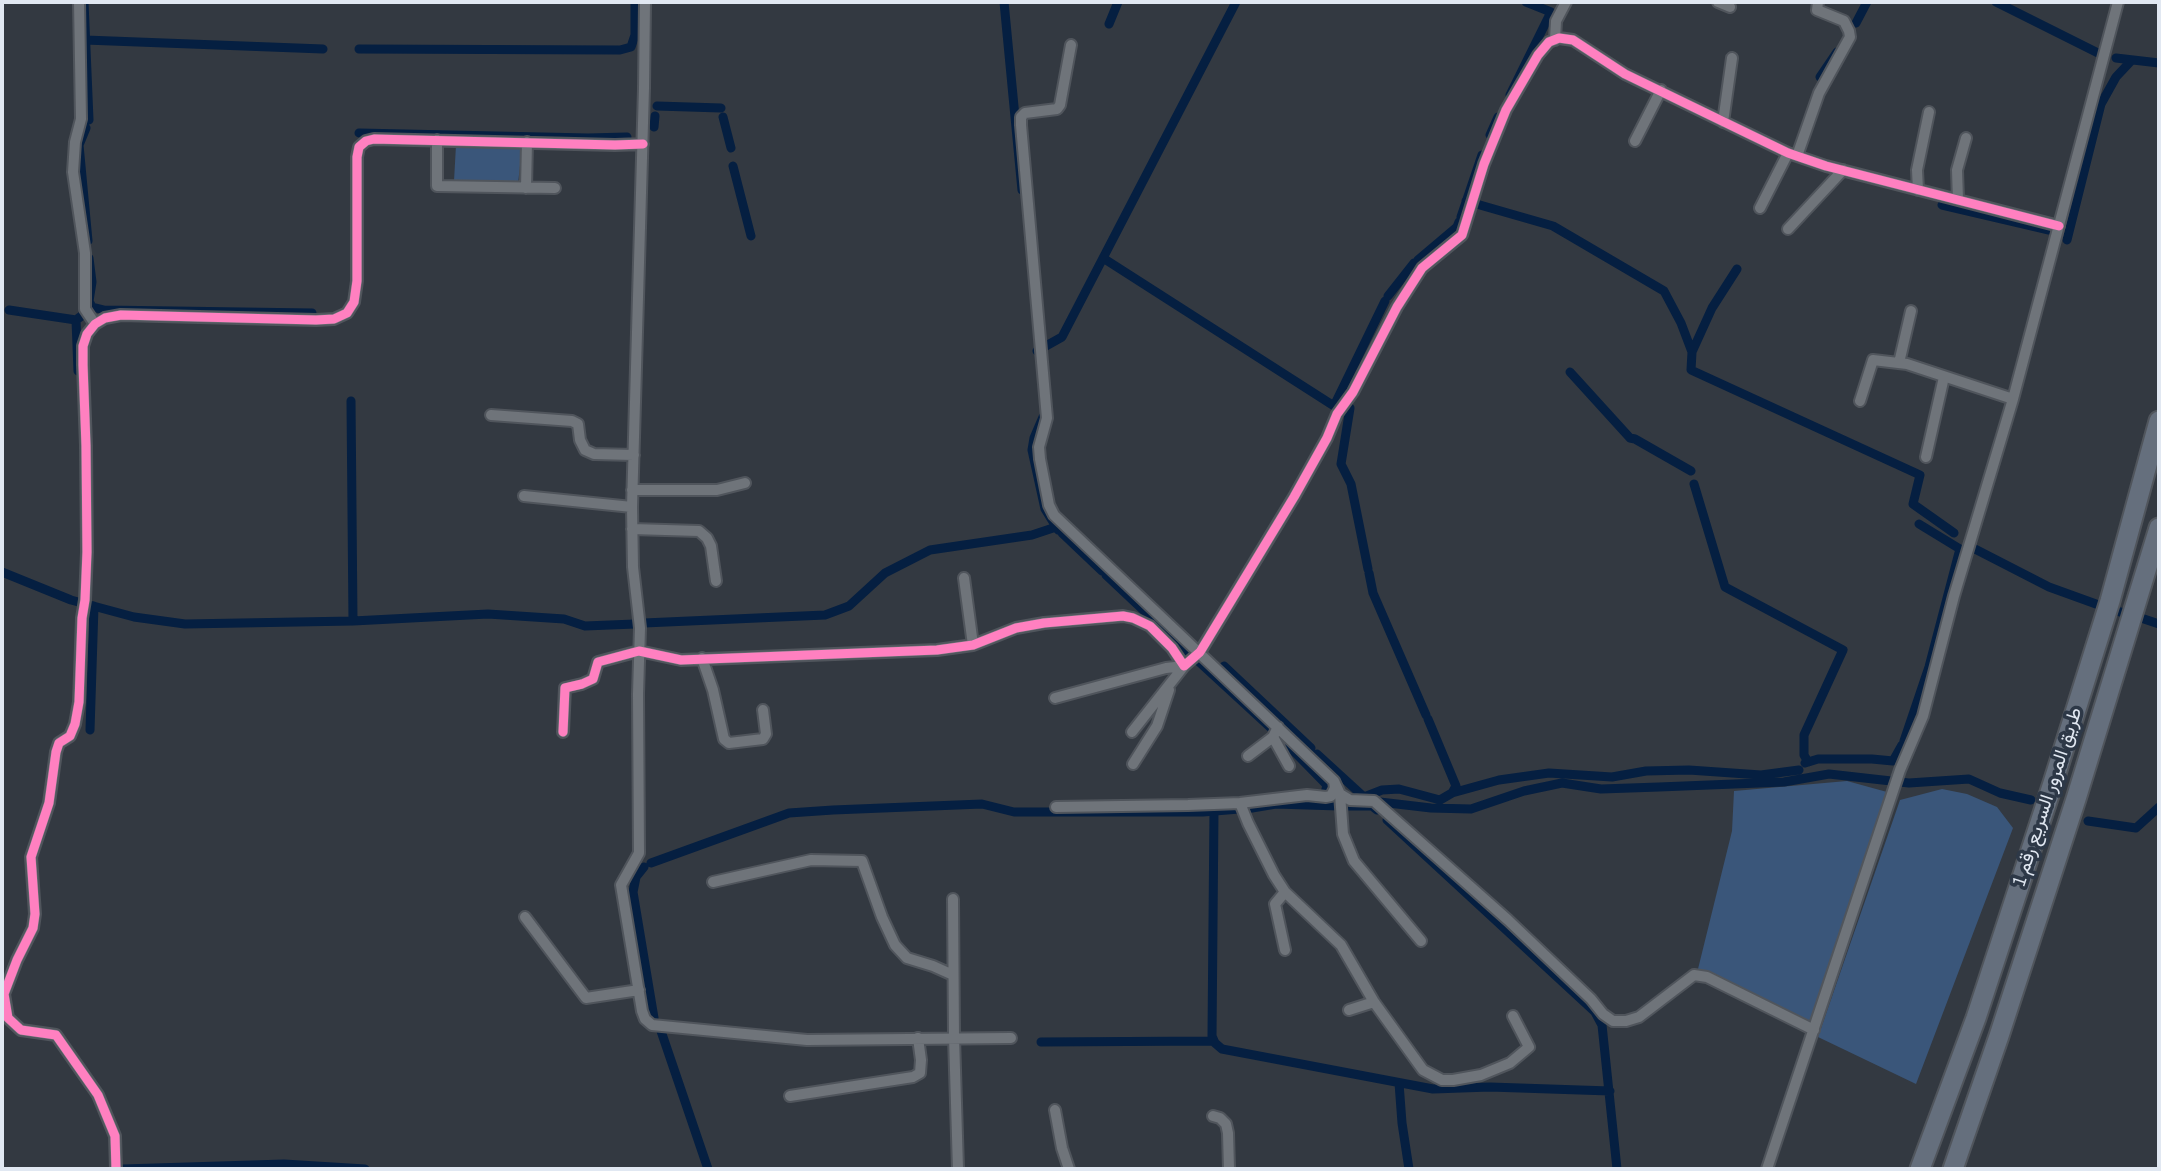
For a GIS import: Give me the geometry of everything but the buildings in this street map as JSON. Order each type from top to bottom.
[{"type":"highway","name":"طريق المرور السريع رقم 1","points":[[1920,1169],[1976,1018],[2053,783],[2110,601],[2159,421]]},
{"type":"highway","name":"طريق المرور السريع رقم 1","points":[[1953,1169],[2072,813],[2159,528]]},
{"type":"street","points":[[79,2],[81,119],[75,142],[73,172],[85,253],[85,309],[95,324]]},
{"type":"street","points":[[645,2],[632,490],[633,567],[640,628],[639,853],[621,885],[645,1020],[653,1025],[807,1040],[1012,1038]]},
{"type":"street","points":[[1555,40],[1556,21],[1566,2]]},
{"type":"street","points":[[1718,2],[1730,8]]},
{"type":"street","points":[[1760,208],[1793,155],[1819,93],[1850,37],[1850,31],[1844,21],[1817,10],[1818,2]]},
{"type":"street","points":[[1767,1169],[1899,770],[1923,716],[1954,596],[2012,399],[2118,2]]},
{"type":"street","points":[[1132,732],[1184,666],[1200,652],[1294,497],[1327,439],[1337,414],[1353,392],[1397,307],[1422,268],[1462,236],[1484,164],[1506,110],[1538,55],[1549,43],[1559,38],[1573,40],[1625,74],[1793,155],[2059,226]]},
{"type":"street","points":[[1071,45],[1060,105],[1057,109],[1025,113],[1021,117],[1047,418],[1039,447],[1049,505],[1064,526],[1200,652],[1275,732],[1334,782],[1340,794],[1343,834],[1354,862],[1421,941]]},
{"type":"street","points":[[1723,122],[1732,58]]},
{"type":"street","points":[[1635,141],[1661,90]]},
{"type":"street","points":[[1919,190],[1917,170],[1929,112]]},
{"type":"street","points":[[1958,200],[1956,170],[1966,138]]},
{"type":"street","points":[[437,140],[437,186],[555,188]]},
{"type":"street","points":[[116,1169],[115,1136],[98,1096],[56,1035],[21,1030],[8,1018],[4,994],[33,928],[35,914],[31,857],[48,803],[56,752],[59,743],[70,736],[79,702],[87,552],[83,346],[87,334],[95,324],[105,318],[121,315],[316,320],[347,313],[354,302],[357,281],[357,157],[359,147],[366,141],[643,144]]},
{"type":"street","points":[[526,188],[527,142]]},
{"type":"street","points":[[1788,229],[1843,170]]},
{"type":"street","points":[[1899,363],[1911,311]]},
{"type":"street","points":[[1860,401],[1873,360],[1899,363],[2012,399]]},
{"type":"street","points":[[1926,457],[1944,377]]},
{"type":"street","points":[[491,415],[572,421],[578,424],[580,440],[585,450],[594,454],[634,455]]},
{"type":"street","points":[[632,490],[717,490],[745,483]]},
{"type":"street","points":[[524,496],[632,507]]},
{"type":"street","points":[[632,529],[699,531],[708,538],[711,546],[716,581]]},
{"type":"street","points":[[964,578],[973,645]]},
{"type":"street","points":[[563,732],[565,688],[593,679],[598,662],[639,651],[681,660],[937,650],[973,645],[1016,628],[1123,616],[1150,626],[1172,648],[1184,666]]},
{"type":"street","points":[[702,659],[713,690],[724,739],[729,743],[763,739],[766,734],[763,710]]},
{"type":"street","points":[[1055,698],[1166,668],[1184,666]]},
{"type":"street","points":[[1133,764],[1157,726],[1172,681]]},
{"type":"street","points":[[1248,756],[1275,732]]},
{"type":"street","points":[[1275,732],[1289,766]]},
{"type":"street","points":[[1056,807],[1240,803],[1307,795],[1326,797],[1331,796],[1335,788],[1334,782]]},
{"type":"street","points":[[1340,794],[1350,800],[1374,801],[1508,920],[1613,1021],[1639,1017],[1694,975],[1707,977],[1814,1030]]},
{"type":"street","points":[[1240,803],[1274,875],[1285,892],[1341,945],[1374,1002],[1423,1070],[1442,1080],[1453,1080],[1481,1075],[1510,1063],[1529,1047],[1513,1016]]},
{"type":"street","points":[[713,882],[811,860],[862,862],[895,945],[907,958],[953,975]]},
{"type":"street","points":[[1285,892],[1275,904],[1285,950]]},
{"type":"street","points":[[953,899],[958,1169]]},
{"type":"street","points":[[525,917],[586,998],[639,990]]},
{"type":"street","points":[[1349,1010],[1374,1002]]},
{"type":"street","points":[[790,1096],[913,1077],[920,1073],[918,1038]]},
{"type":"street","points":[[1055,1111],[1069,1169]]},
{"type":"street","points":[[1213,1116],[1226,1124],[1229,1169]]},
{"type":"shaded area","points":[[456,145],[522,147],[518,184],[454,181]]},
{"type":"shaded area","points":[[1847,781],[1887,792],[1812,1024],[1698,969],[1732,831],[1734,791]]},
{"type":"shaded area","points":[[1942,789],[1967,794],[1997,807],[2013,828],[1916,1084],[1818,1037],[1900,800]]},
{"type":"waterway","points":[[84,2],[89,120]]},
{"type":"waterway","points":[[359,49],[620,50],[631,47],[635,35],[635,2]]},
{"type":"waterway","points":[[1004,2],[1022,190]]},
{"type":"waterway","points":[[1109,24],[1118,2]]},
{"type":"waterway","points":[[1037,351],[1062,337],[1236,2]]},
{"type":"waterway","points":[[1510,95],[1551,12],[1526,2]]},
{"type":"waterway","points":[[1856,23],[1867,2]]},
{"type":"waterway","points":[[1996,2],[2098,53]]},
{"type":"waterway","points":[[85,40],[323,49]]},
{"type":"waterway","points":[[1820,77],[1837,52]]},
{"type":"waterway","points":[[2116,58],[2159,63]]},
{"type":"waterway","points":[[2067,240],[2101,104],[2116,77],[2131,61]]},
{"type":"waterway","points":[[657,106],[721,108]]},
{"type":"waterway","points":[[654,127],[655,116]]},
{"type":"waterway","points":[[723,117],[731,148]]},
{"type":"waterway","points":[[1490,135],[1498,117]]},
{"type":"waterway","points":[[86,128],[79,145],[88,241]]},
{"type":"waterway","points":[[359,133],[627,137]]},
{"type":"waterway","points":[[1461,217],[1482,155]]},
{"type":"waterway","points":[[733,166],[751,236]]},
{"type":"waterway","points":[[1466,201],[1553,226],[1664,291],[1681,323],[1692,352],[1691,370],[1920,475],[1913,504],[1954,533]]},
{"type":"waterway","points":[[1942,205],[2049,230]]},
{"type":"waterway","points":[[1418,260],[1457,227],[1459,222]]},
{"type":"waterway","points":[[89,258],[92,282],[89,301],[92,307],[104,310],[312,313]]},
{"type":"waterway","points":[[1103,258],[1334,406],[1385,301]]},
{"type":"waterway","points":[[1388,296],[1414,263]]},
{"type":"waterway","points":[[1692,352],[1712,308],[1737,269]]},
{"type":"waterway","points":[[78,371],[76,320],[91,309]]},
{"type":"waterway","points":[[9,310],[76,320]]},
{"type":"waterway","points":[[1570,372],[1630,438],[1691,471]]},
{"type":"waterway","points":[[351,401],[353,621]]},
{"type":"waterway","points":[[1350,408],[1341,464],[1351,484],[1368,569]]},
{"type":"waterway","points":[[1043,417],[1032,450],[1045,509],[1058,530]]},
{"type":"waterway","points":[[1694,484],[1725,587],[1843,650],[1804,735],[1804,755],[1808,762]]},
{"type":"waterway","points":[[1904,741],[1929,667],[1960,549],[1919,524]]},
{"type":"waterway","points":[[644,623],[825,615],[849,606],[885,573],[930,550],[1032,535],[1056,527]]},
{"type":"waterway","points":[[1062,533],[1102,571]]},
{"type":"waterway","points":[[1975,549],[2049,587],[2096,604]]},
{"type":"waterway","points":[[2,572],[71,600],[134,617],[185,624],[353,621],[488,614],[564,619],[585,626],[635,624]]},
{"type":"waterway","points":[[1369,573],[1373,593],[1426,715]]},
{"type":"waterway","points":[[1106,575],[1191,655]]},
{"type":"waterway","points":[[90,730],[94,606]]},
{"type":"waterway","points":[[2144,619],[2159,624]]},
{"type":"waterway","points":[[1197,660],[1272,729]]},
{"type":"waterway","points":[[1224,666],[1311,748]]},
{"type":"waterway","points":[[1428,719],[1456,786],[1452,793]]},
{"type":"waterway","points":[[1277,734],[1327,785],[1325,793]]},
{"type":"waterway","points":[[1805,763],[1818,759],[1893,761],[1902,745]]},
{"type":"waterway","points":[[1317,754],[1364,797],[1382,790],[1399,789],[1440,800],[1452,793],[1499,780],[1549,773],[1612,777],[1646,771],[1689,770],[1761,775],[1799,770]]},
{"type":"waterway","points":[[1380,802],[1471,809],[1524,791],[1562,783],[1601,789],[1784,782],[1829,774],[1909,783],[1969,779],[2000,793],[2031,800]]},
{"type":"waterway","points":[[651,863],[789,813],[982,804],[1014,812],[1203,812],[1239,809]]},
{"type":"waterway","points":[[1246,809],[1276,804],[1339,806]]},
{"type":"waterway","points":[[1344,806],[1372,806],[1377,810]]},
{"type":"waterway","points":[[2088,821],[2136,828],[2159,807]]},
{"type":"waterway","points":[[1214,810],[1212,1036],[1222,1049],[1433,1089],[1490,1087],[1610,1091]]},
{"type":"waterway","points":[[1387,820],[1595,1012],[1602,1025],[1617,1169]]},
{"type":"waterway","points":[[644,867],[636,877],[633,892],[654,1018]]},
{"type":"waterway","points":[[661,1031],[708,1169]]},
{"type":"waterway","points":[[1041,1042],[1214,1041]]},
{"type":"waterway","points":[[1399,1083],[1409,1169]]},
{"type":"waterway","points":[[123,1169],[284,1164],[365,1169]]},
{"type":"cycle path","points":[[563,732],[565,688],[593,679],[598,662],[639,651],[681,660],[937,650],[973,645],[1016,628],[1123,616],[1150,626],[1172,648],[1184,666],[1200,652],[1294,497],[1327,438],[1337,414],[1353,392],[1397,307],[1422,268],[1462,235],[1484,164],[1506,110],[1538,55],[1549,42],[1559,38],[1573,40],[1625,74],[1788,153],[1826,166],[2059,226]]},
{"type":"cycle path","points":[[116,1169],[115,1136],[98,1095],[56,1035],[21,1030],[8,1018],[4,994],[33,928],[35,914],[31,857],[49,803],[56,752],[59,743],[70,736],[79,702],[87,552],[83,365],[83,346],[87,334],[95,324],[105,318],[121,315],[316,320],[334,319],[347,313],[354,302],[357,281],[357,157],[359,147],[366,141],[643,144]]}]
